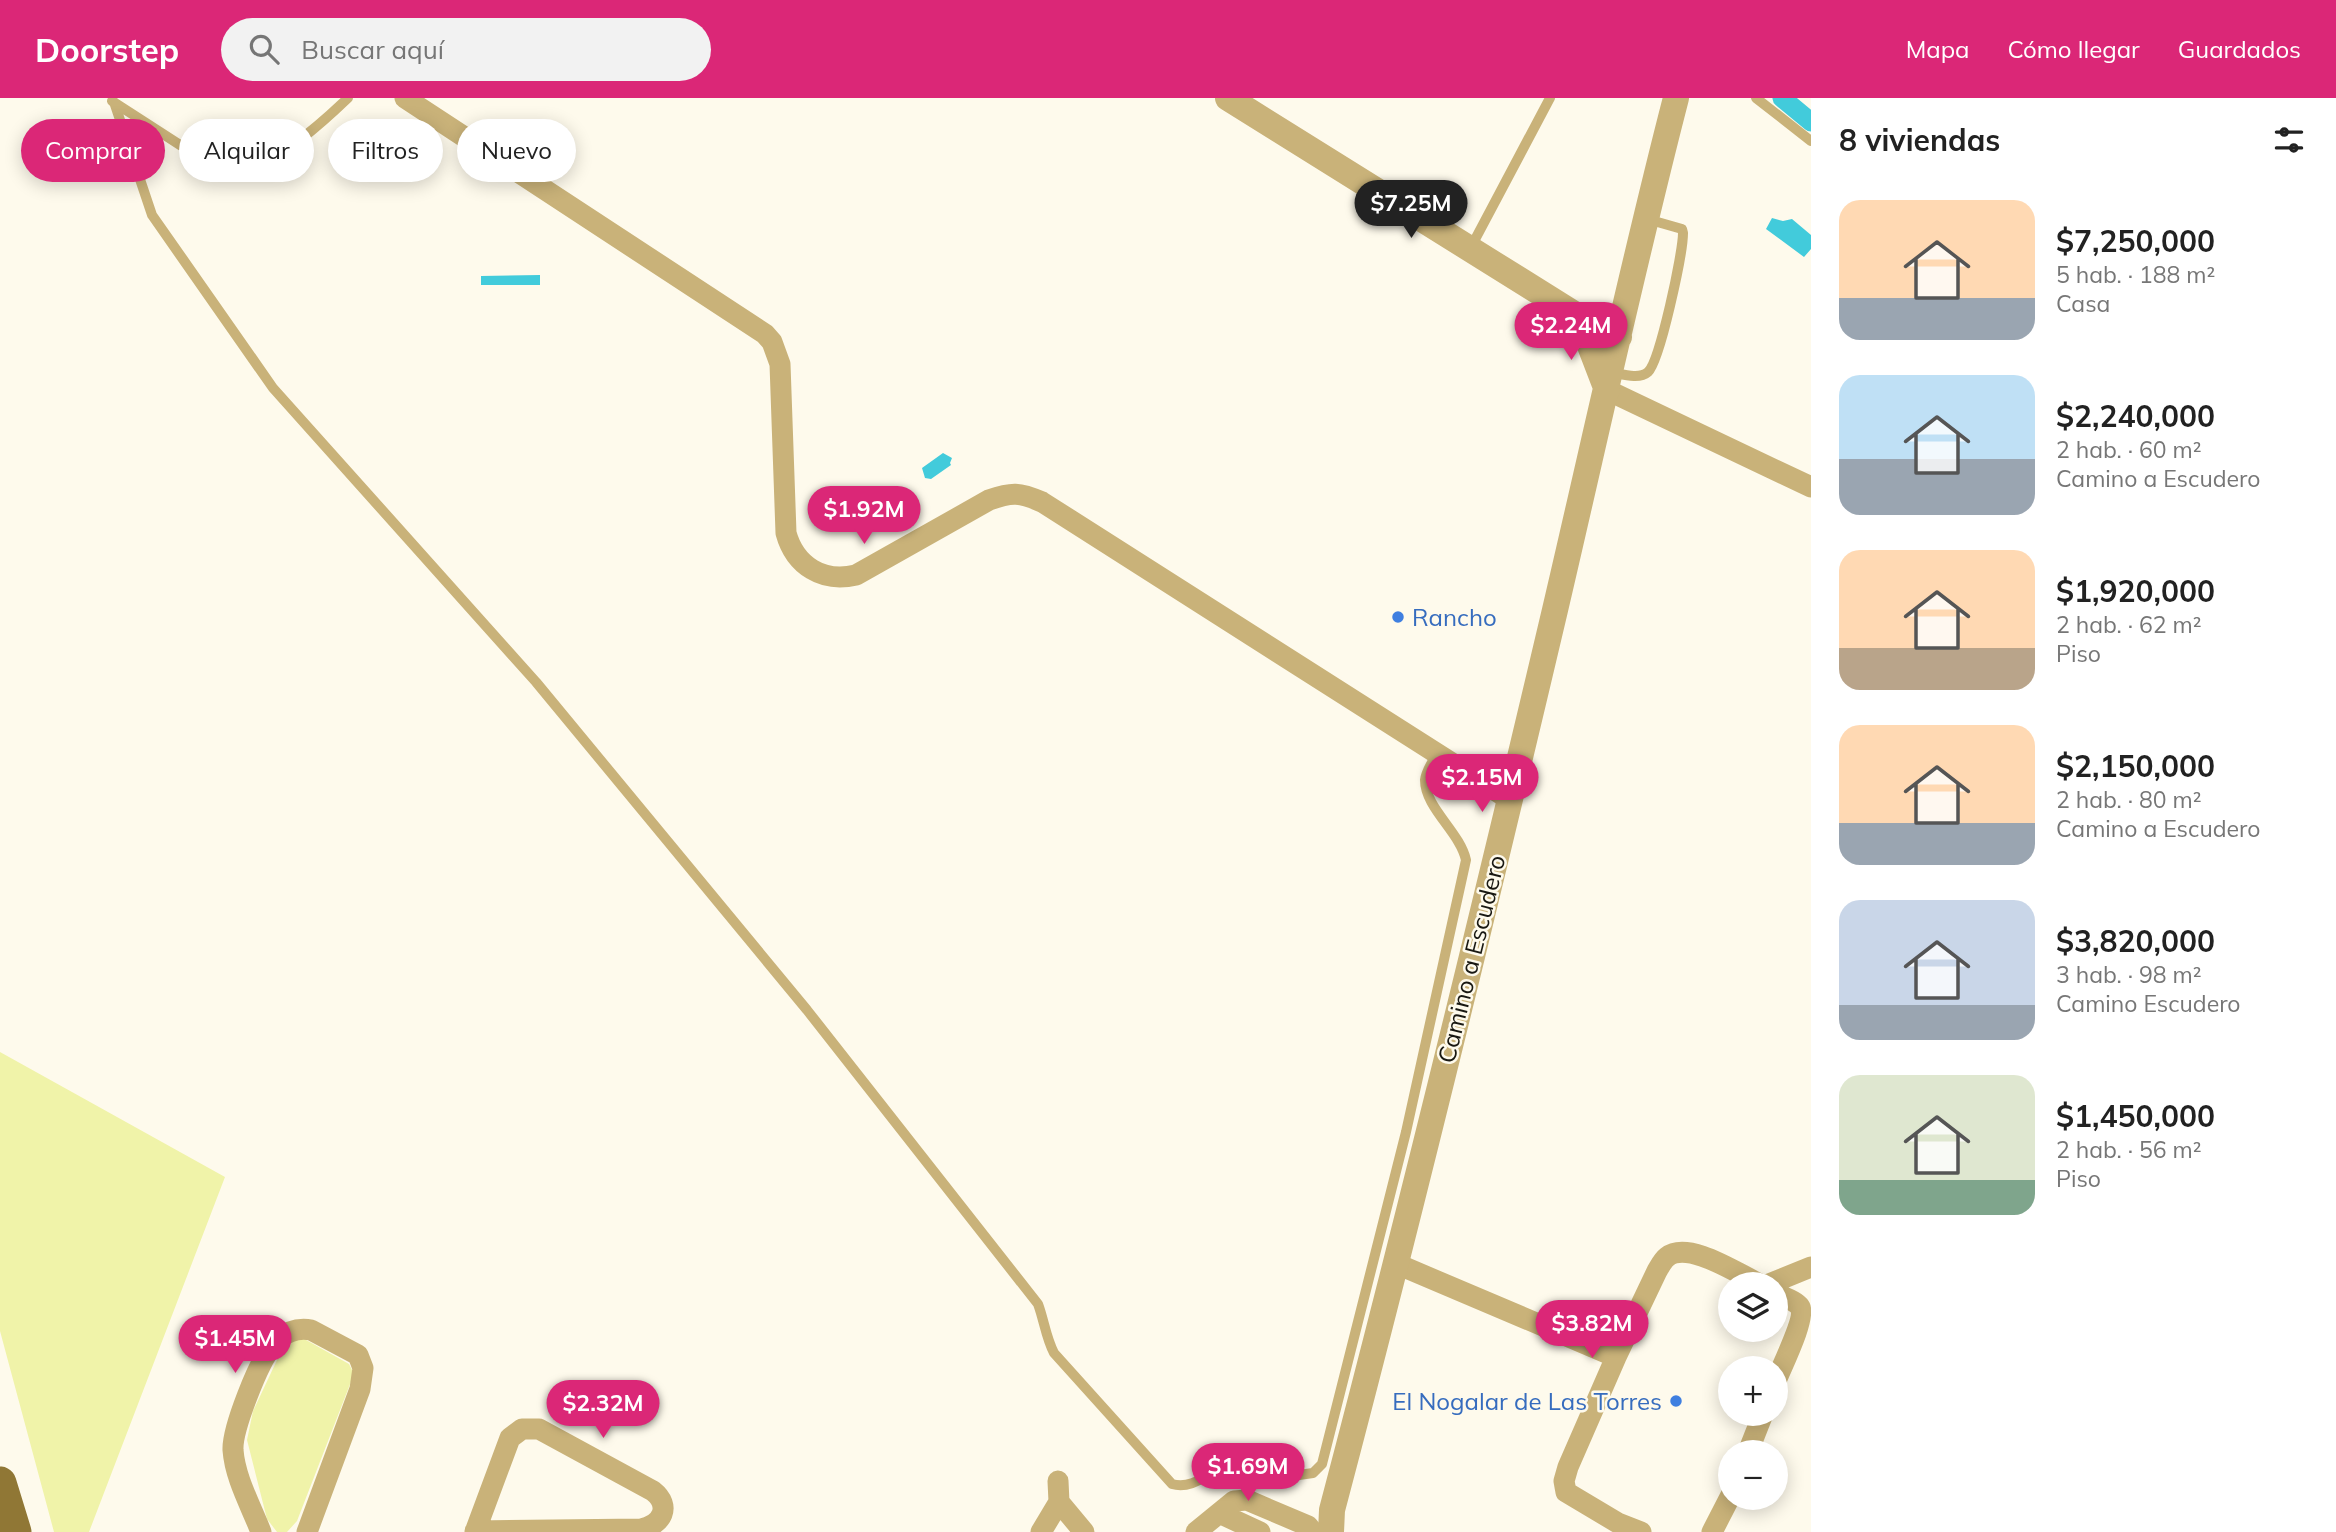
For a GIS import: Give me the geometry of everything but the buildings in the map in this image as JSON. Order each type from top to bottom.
[{"type":"main road","points":[[0,1483],[15,1532]]},
{"type":"street","points":[[405,98],[772,342],[780,364],[786,533],[800,560],[825,576],[835,578],[856,575],[989,500],[1008,493],[1023,494],[1042,502],[1510,800]]},
{"type":"street","points":[[1228,98],[1578,317],[1619,337]]},
{"type":"street","name":"Camino a Escudero","points":[[1331,1532],[1332,1510],[1397,1264],[1676,98]]},
{"type":"street","points":[[1578,317],[1609,381],[1811,487]]},
{"type":"street","points":[[1641,1532],[1618,1523],[1566,1492],[1564,1486],[1568,1468],[1616,1357],[1657,1271],[1666,1258],[1676,1252],[1694,1252],[1735,1272]]},
{"type":"street","points":[[1397,1264],[1616,1357]]},
{"type":"street","points":[[1788,1276],[1811,1267]]},
{"type":"street","points":[[1786,1356],[1799,1324],[1801,1310],[1799,1305],[1788,1299]]},
{"type":"street","points":[[261,1532],[240,1480],[234,1457],[233,1434],[271,1346],[291,1331],[302,1328],[358,1355],[363,1368],[360,1389],[307,1532]]},
{"type":"street","points":[[522,1429],[539,1429],[653,1491],[662,1500],[663,1510],[656,1523],[650,1527],[475,1532],[510,1438],[522,1429]]},
{"type":"street","points":[[1041,1532],[1059,1492],[1084,1532]]},
{"type":"street","points":[[1196,1532],[1234,1500],[1247,1500],[1308,1526],[1312,1532]]},
{"type":"street","points":[[1712,1532],[1723,1510]]},
{"type":"street","points":[[1219,1513],[1260,1532]]},
{"type":"lane","points":[[111,100],[211,165],[229,167],[250,166],[265,161],[318,127],[348,98]]},
{"type":"lane","points":[[1470,249],[1550,98]]},
{"type":"lane","points":[[1756,98],[1811,141]]},
{"type":"lane","points":[[111,100],[152,215],[273,388],[536,682],[807,1010],[1038,1304],[1054,1353],[1172,1485],[1190,1485],[1227,1464],[1238,1463],[1299,1475],[1313,1473],[1322,1464],[1406,1132],[1466,860],[1460,842],[1427,792],[1427,772],[1437,754]]},
{"type":"lane","points":[[1609,381],[1636,376],[1650,370],[1655,363],[1666,320],[1683,233],[1682,229],[1645,219]]},
{"type":"green space","points":[[0,1052],[225,1177],[89,1532],[54,1532],[0,1331]]},
{"type":"green space","points":[[299,1336],[349,1364],[354,1374],[297,1521],[287,1532],[277,1532],[267,1519],[247,1440],[253,1411],[285,1343]]},
{"type":"water","points":[[1772,218],[1783,221],[1792,219],[1811,235],[1811,249],[1804,257],[1766,229]]},
{"type":"water","points":[[540,275],[540,285],[481,285],[481,276]]},
{"type":"water","points":[[943,453],[952,458],[951,465],[931,479],[925,478],[922,468]]},
{"type":"waterway","points":[[1782,98],[1811,122]]},
{"type":"place","name":"Rancho","points":[[1398,617]]},
{"type":"place","name":"El Nogalar de Las Torres","points":[[1676,1401]]}]
